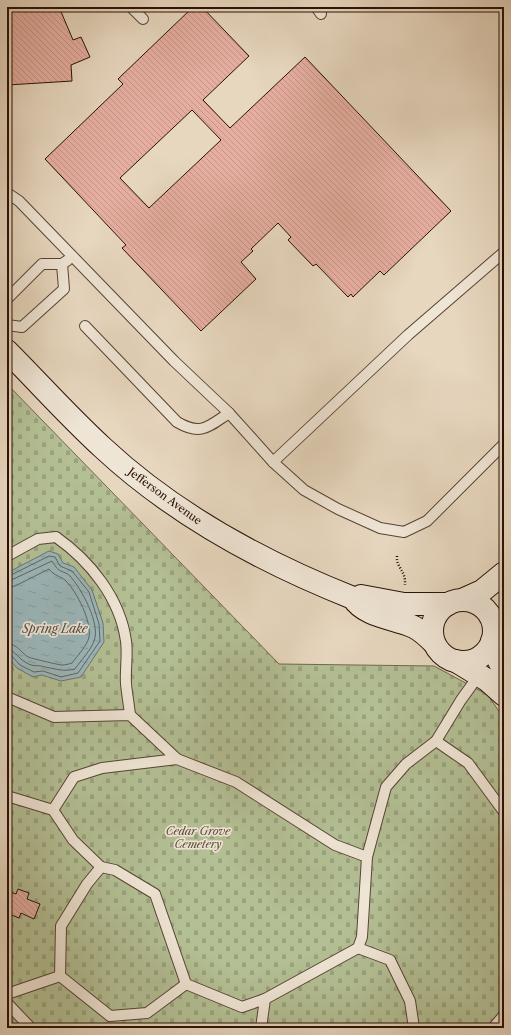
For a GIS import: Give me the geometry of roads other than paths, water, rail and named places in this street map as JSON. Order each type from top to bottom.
[{"type":"main road","name":"Jefferson Avenue","points":[[7,351],[102,448],[162,496],[210,529],[246,550],[302,577],[352,598],[362,608],[413,627],[434,643]]},
{"type":"main road","points":[[504,573],[482,591],[455,602],[439,611],[434,621],[432,632],[434,643],[445,656],[480,675],[504,695]]},
{"type":"main road","name":"Jefferson Avenue","points":[[352,598],[367,596],[404,604],[455,602]]},
{"type":"main road","points":[[455,602],[472,601],[484,609],[490,616],[495,653],[504,671]]},
{"type":"main road","points":[[456,661],[466,662],[476,659],[485,653],[504,613]]},
{"type":"lane","points":[[131,7],[143,19]]},
{"type":"lane","points":[[7,193],[19,201],[174,361],[229,413],[273,462],[304,490],[338,509],[380,528],[404,532],[427,521],[504,444]]},
{"type":"lane","points":[[273,462],[408,335],[504,252]]},
{"type":"lane","points":[[7,299],[42,264],[62,264],[73,257]]},
{"type":"lane","points":[[7,325],[22,327],[64,289],[62,264]]},
{"type":"lane","points":[[85,326],[177,422],[190,429],[204,430],[229,413]]},
{"type":"lane","points":[[7,556],[38,539],[56,537],[74,550],[113,597],[122,617],[127,642],[126,684],[130,715],[177,759],[236,782],[336,844],[367,857]]},
{"type":"lane","points":[[7,796],[53,810],[73,840],[101,867],[115,870],[155,894],[186,984],[242,1008],[265,999],[358,948],[362,937],[367,857],[386,787],[406,764],[436,741],[461,700],[480,675]]},
{"type":"lane","points":[[7,697],[54,717],[130,715]]},
{"type":"lane","points":[[436,741],[468,763],[504,812]]},
{"type":"lane","points":[[53,810],[74,777],[102,768],[177,759]]},
{"type":"lane","points":[[60,976],[61,926],[87,884],[101,867]]},
{"type":"lane","points":[[358,948],[390,960],[410,1001],[414,1028]]},
{"type":"lane","points":[[60,976],[110,1016],[147,1013],[186,984]]},
{"type":"lane","points":[[7,994],[60,976]]},
{"type":"lane","points":[[262,1028],[265,999]]},
{"type":"lane","points":[[7,1003],[28,1025],[29,1028]]},
{"type":"lane","points":[[493,1028],[504,1015]]},
{"type":"water","name":"Spring Lake","points":[[49,551],[58,554],[63,563],[74,567],[92,590],[103,623],[104,642],[81,677],[61,681],[42,675],[33,677],[17,668],[7,657],[7,573]]},
{"type":"park label","name":"Cedar Grove Cemetery","points":[[198,837]]}]
